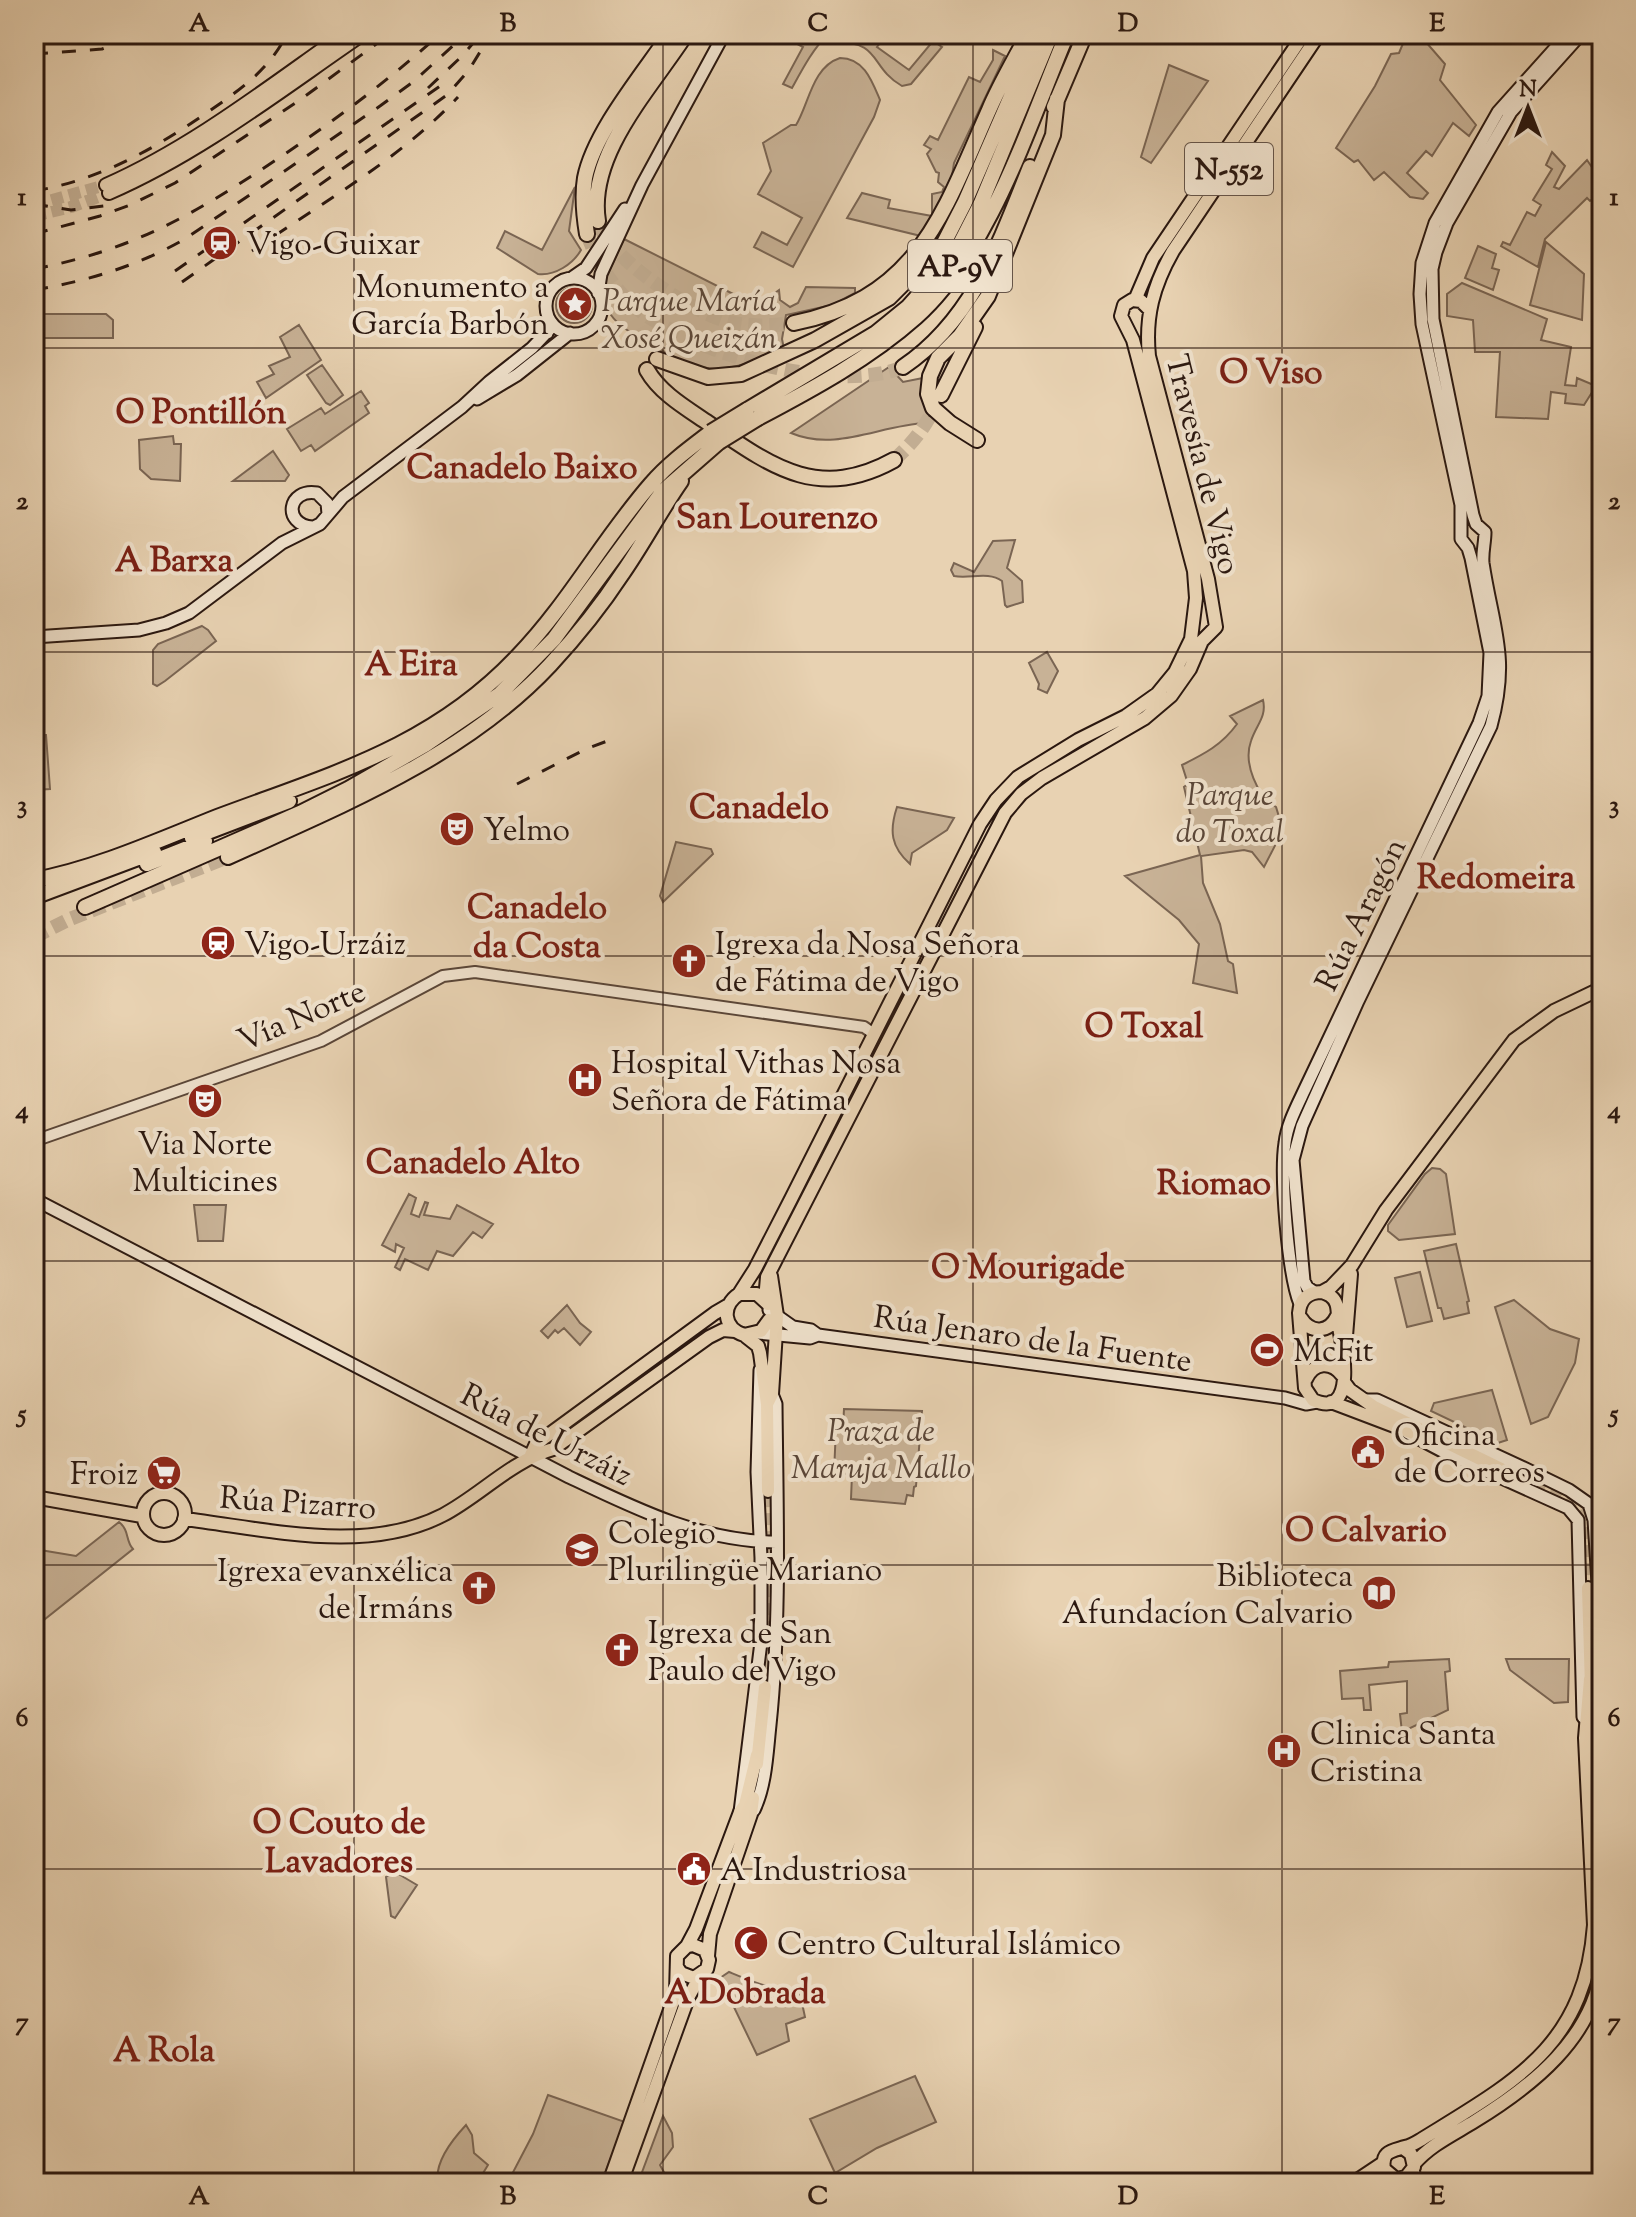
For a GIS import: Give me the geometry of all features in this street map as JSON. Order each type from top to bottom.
[{"type":"highway","points":[[598,221],[598,143],[670,34]]},
{"type":"highway","points":[[587,234],[583,200],[596,166],[686,34]]},
{"type":"highway","name":"AP-9V","points":[[794,323],[828,315],[867,296],[903,269],[925,242],[942,217],[990,108],[1028,34]]},
{"type":"highway","name":"AP-9V","points":[[894,460],[872,473],[841,480],[798,474],[755,454],[686,407],[658,385],[652,365],[708,377],[741,374],[815,340],[889,298],[944,243],[1038,34]]},
{"type":"highway","name":"AP-9V","points":[[417,736],[460,708],[516,659],[570,596],[653,481],[876,333],[908,307],[958,248],[981,203],[1051,34]]},
{"type":"highway","name":"AP-9V","points":[[752,414],[804,393],[884,342],[918,315],[947,283],[970,252],[994,209],[1067,34]]},
{"type":"highway","points":[[903,367],[925,352],[949,328],[970,301],[987,270],[1085,34]]},
{"type":"highway","name":"AP-9V","points":[[941,395],[988,296],[1053,135],[1057,99]]},
{"type":"highway","name":"AP-9V","points":[[977,440],[939,414],[930,401],[928,386],[938,358],[960,336],[988,296]]},
{"type":"highway","name":"AP-9V","points":[[409,754],[500,694],[527,668],[579,606],[647,509],[696,461],[715,437]]},
{"type":"highway","points":[[228,857],[389,781],[446,748],[503,708],[552,663],[594,613],[696,461]]},
{"type":"highway","points":[[34,880],[157,842],[369,761],[417,736]]},
{"type":"highway","points":[[34,897],[299,797],[380,763],[417,736]]},
{"type":"highway","points":[[34,907],[245,826],[409,754]]},
{"type":"highway","points":[[85,907],[300,813],[409,754]]},
{"type":"highway","points":[[34,870],[108,853],[198,826]]},
{"type":"main road","points":[[304,68],[344,34]]},
{"type":"main road","points":[[108,189],[363,34]]},
{"type":"main road","points":[[550,321],[562,331],[570,333],[584,331],[596,322],[601,308],[598,293],[601,274],[642,185],[724,34]]},
{"type":"main road","name":"N-552","points":[[1129,328],[1122,321],[1121,311],[1126,303],[1135,300],[1153,258],[1304,34]]},
{"type":"main road","name":"N-552","points":[[1146,325],[1160,273],[1173,251],[1319,34]]},
{"type":"main road","name":"Rúa Aragón","points":[[1317,1402],[1309,1397],[1303,1370],[1300,1304],[1296,1294],[1280,1141],[1468,747],[1488,696],[1490,653],[1468,548],[1461,539],[1461,505],[1422,324],[1420,294],[1424,253],[1435,223],[1498,112],[1568,34]]},
{"type":"main road","name":"Rúa Aragón","points":[[1337,1312],[1332,1297],[1307,1287],[1304,1281],[1294,1191],[1294,1151],[1314,1095],[1491,726],[1501,682],[1500,644],[1483,563],[1485,532],[1476,524],[1433,319],[1430,294],[1434,259],[1447,223],[1511,112],[1581,34]]},
{"type":"main road","points":[[34,637],[121,632],[166,623],[198,607],[282,543],[320,524],[343,497],[462,407],[543,337],[549,330],[550,321],[545,305],[549,292],[559,282],[572,278],[586,268],[642,185]]},
{"type":"main road","points":[[572,278],[588,282],[598,293]]},
{"type":"main road","points":[[1135,300],[1144,302],[1149,309]]},
{"type":"main road","points":[[1129,328],[1146,325]]},
{"type":"main road","name":"Travesía de Vigo","points":[[1146,325],[1149,356],[1196,532],[1214,615]]},
{"type":"main road","name":"Travesía de Vigo","points":[[739,1294],[754,1271],[980,824],[1011,783],[1049,757],[1126,716],[1157,694],[1181,660],[1191,639],[1194,571],[1129,328]]},
{"type":"main road","points":[[462,407],[517,375],[570,333]]},
{"type":"main road","points":[[282,543],[292,530],[295,518],[293,504],[301,495],[314,492],[325,499],[343,497]]},
{"type":"main road","points":[[325,499],[328,514]]},
{"type":"main road","points":[[295,518],[302,525],[312,527]]},
{"type":"main road","points":[[1462,531],[1468,525],[1476,524]]},
{"type":"main road","points":[[1468,548],[1476,549],[1483,544]]},
{"type":"main road","points":[[770,1399],[756,1334],[771,1309],[764,1284],[999,822],[1028,788],[1145,718],[1161,705],[1181,682],[1207,635],[1216,627],[1214,615],[1205,610],[1194,620],[1196,632],[1207,635]]},
{"type":"main road","points":[[1028,788],[1049,757]]},
{"type":"main road","points":[[1301,1318],[1304,1324],[1316,1330],[1329,1327],[1352,1270],[1386,1210],[1514,1040],[1554,1011],[1602,988]]},
{"type":"main road","points":[[1280,1141],[1290,1143],[1294,1151]]},
{"type":"main road","name":"Rúa de Urzáiz","points":[[34,1199],[595,1489],[677,1526],[759,1539],[760,1533],[767,1529],[775,1533],[776,1539]]},
{"type":"main road","points":[[1300,1304],[1306,1296],[1318,1292],[1352,1270]]},
{"type":"main road","points":[[1343,1343],[1347,1336],[1352,1270]]},
{"type":"main road","points":[[531,1455],[536,1444],[727,1306],[739,1294],[757,1294],[797,1332],[774,1355],[770,1399],[772,1509],[763,1509],[758,1501]]},
{"type":"main road","points":[[727,1306],[727,1320],[756,1334],[774,1355]]},
{"type":"main road","points":[[1331,1402],[1339,1397],[1345,1361],[1337,1312]]},
{"type":"main road","points":[[531,1455],[553,1449],[709,1337],[723,1330],[756,1334]]},
{"type":"main road","name":"Rúa Jenaro de la Fuente","points":[[756,1334],[797,1332],[810,1338],[818,1335],[1285,1398],[1306,1404],[1317,1402]]},
{"type":"main road","points":[[1285,1398],[1305,1381],[1312,1369],[1323,1365],[1334,1367],[1350,1390],[1378,1410],[1435,1435],[1448,1444]]},
{"type":"main road","points":[[621,2183],[688,1998],[707,1969],[710,1934],[744,1818],[761,1642],[758,1400],[761,1367]]},
{"type":"main road","points":[[1365,1400],[1377,1400],[1583,1498],[1592,1511],[1598,1553],[1599,1656],[1591,1736]]},
{"type":"main road","points":[[1317,1402],[1331,1402],[1365,1413],[1568,1508],[1578,1520],[1591,1736],[1602,1850]]},
{"type":"main road","points":[[1404,1431],[1448,1444],[1501,1469]]},
{"type":"main road","name":"Rúa Pizarro","points":[[184,1519],[344,1537],[393,1533],[444,1514],[531,1455]]},
{"type":"main road","points":[[160,1493],[174,1495],[183,1505],[184,1519],[177,1530],[160,1535],[148,1528],[142,1516],[149,1499],[160,1493]]},
{"type":"main road","points":[[744,1818],[756,1807],[765,1765],[775,1676],[776,1539],[772,1496]]},
{"type":"main road","points":[[34,1497],[142,1516]]},
{"type":"main road","points":[[1578,1553],[1598,1553]]},
{"type":"main road","points":[[1353,2183],[1383,2163],[1388,2152],[1403,2148],[1446,2124],[1529,2067],[1558,2036],[1577,2003],[1592,1948],[1594,1925],[1588,1588]]},
{"type":"main road","points":[[609,2183],[676,1993],[677,1956],[687,1946],[696,1929],[744,1818],[757,1755],[765,1687]]},
{"type":"main road","points":[[687,1946],[700,1946],[708,1956]]},
{"type":"main road","points":[[677,1967],[687,1977],[700,1976]]},
{"type":"main road","points":[[1377,2183],[1406,2175],[1425,2153],[1539,2077],[1569,2043],[1594,1994],[1602,1968]]},
{"type":"main road","points":[[1403,2148],[1411,2154],[1406,2175]]},
{"type":"main road","points":[[1383,2163],[1385,2172],[1406,2175]]},
{"type":"street","name":"Vía Norte","points":[[34,1141],[321,1041],[428,984],[457,973],[475,972],[864,1027],[874,1034]]},
{"type":"street","points":[[1406,2175],[1418,2183]]},
{"type":"green space","points":[[790,34],[828,34],[813,52],[792,88],[783,84],[803,47],[788,39]]},
{"type":"green space","points":[[840,34],[887,34],[877,47],[909,70],[933,41],[942,47],[911,84],[902,86],[884,71],[868,50],[849,43],[834,42],[833,38]]},
{"type":"green space","points":[[1407,34],[1419,34],[1445,64],[1440,80],[1476,125],[1469,136],[1453,123],[1432,156],[1426,151],[1407,173],[1428,193],[1423,199],[1410,197],[1384,172],[1374,180],[1358,160],[1354,162],[1336,148],[1391,54],[1399,53]]},
{"type":"green space","points":[[993,50],[1005,56],[954,163],[951,182],[921,236],[847,218],[862,193],[890,200],[888,208],[932,216],[932,194],[942,192],[944,187],[938,182],[939,173],[927,154],[931,149],[924,145],[930,136],[938,140],[969,77],[980,82],[993,60]]},
{"type":"green space","points":[[840,58],[861,66],[880,100],[874,117],[793,267],[754,247],[762,232],[787,245],[802,218],[758,194],[771,171],[763,143],[796,125],[817,78],[823,69]]},
{"type":"green space","points":[[1169,65],[1208,81],[1151,163],[1141,157]]},
{"type":"green space","points":[[1552,152],[1565,166],[1554,187],[1559,189],[1587,160],[1602,182],[1602,191],[1590,201],[1587,198],[1545,239],[1538,267],[1501,246],[1503,242],[1510,245],[1527,212],[1535,216],[1541,205],[1533,200],[1552,169],[1546,165]]},
{"type":"green space","points":[[575,187],[569,231],[581,250],[568,264],[551,273],[538,274],[497,248],[505,231],[542,250]]},
{"type":"green space","name":"Parque María Xosé Queizán","points":[[624,239],[757,306],[779,290],[780,300],[790,307],[798,303],[806,287],[855,288],[855,293],[832,305],[786,315],[782,339],[784,349],[746,364],[716,369],[702,367],[687,363],[640,338],[611,315],[605,280]]},
{"type":"green space","points":[[1546,242],[1584,274],[1582,320],[1530,305]]},
{"type":"green space","points":[[1478,246],[1496,254],[1492,268],[1499,270],[1493,290],[1465,278]]},
{"type":"green space","points":[[1462,283],[1547,319],[1541,340],[1571,347],[1565,385],[1576,386],[1577,378],[1596,386],[1584,405],[1565,403],[1566,394],[1551,392],[1548,419],[1496,417],[1500,352],[1475,352],[1473,320],[1447,316],[1447,294]]},
{"type":"green space","points":[[574,287],[587,292],[592,305],[587,318],[574,323],[561,318],[556,305],[561,292]]},
{"type":"green space","points":[[34,314],[106,314],[113,320],[113,338],[34,338]]},
{"type":"green space","points":[[299,325],[321,360],[266,398],[257,382],[274,374],[269,366],[290,357],[280,337]]},
{"type":"green space","points":[[322,365],[343,395],[330,405],[307,375]]},
{"type":"green space","points":[[889,367],[903,382],[923,378],[930,415],[926,423],[841,439],[808,438],[791,433]]},
{"type":"green space","points":[[361,391],[369,403],[365,406],[369,413],[315,451],[311,445],[301,451],[287,429],[321,408],[325,414]]},
{"type":"green space","points":[[173,436],[174,444],[181,444],[180,481],[151,479],[140,469],[139,440]]},
{"type":"green space","points":[[273,451],[289,475],[285,481],[233,481]]},
{"type":"green space","points":[[1015,540],[1007,568],[1022,581],[1023,602],[1007,607],[1002,581],[997,578],[954,576],[951,570],[954,563],[974,572],[993,541]]},
{"type":"green space","points":[[202,626],[216,641],[165,681],[157,686],[153,684],[153,650],[158,644]]},
{"type":"green space","points":[[1047,652],[1058,671],[1047,693],[1038,689],[1039,684],[1029,663]]},
{"type":"green space","name":"Parque do Toxal","points":[[1263,700],[1264,711],[1249,750],[1250,769],[1263,795],[1276,807],[1283,830],[1264,867],[1252,852],[1244,850],[1201,856],[1203,883],[1220,924],[1228,961],[1233,964],[1237,993],[1193,983],[1199,944],[1179,920],[1125,876],[1200,855],[1182,765],[1225,738],[1237,724],[1230,716]]},
{"type":"green space","points":[[34,735],[46,735],[50,789],[34,790]]},
{"type":"green space","points":[[897,807],[954,818],[947,830],[912,853],[910,864],[893,838]]},
{"type":"green space","points":[[676,842],[711,849],[713,854],[663,902],[660,896]]},
{"type":"green space","points":[[1432,1168],[1446,1174],[1455,1234],[1399,1240],[1388,1231],[1388,1225]]},
{"type":"green space","points":[[409,1194],[416,1198],[411,1214],[419,1217],[425,1202],[428,1203],[424,1215],[450,1219],[457,1205],[493,1224],[482,1238],[473,1232],[453,1256],[437,1251],[428,1270],[405,1259],[400,1270],[395,1267],[404,1248],[396,1244],[395,1252],[382,1245]]},
{"type":"green space","points":[[194,1205],[226,1205],[223,1241],[198,1241]]},
{"type":"green space","points":[[1456,1244],[1469,1313],[1444,1319],[1441,1308],[1438,1308],[1424,1251]]},
{"type":"green space","points":[[1420,1272],[1432,1321],[1407,1327],[1395,1278]]},
{"type":"green space","points":[[1514,1300],[1550,1329],[1579,1339],[1575,1363],[1548,1417],[1531,1424],[1495,1307]]},
{"type":"green space","points":[[567,1305],[591,1332],[580,1345],[564,1328],[558,1333],[555,1330],[548,1338],[541,1331]]},
{"type":"green space","points":[[1492,1390],[1507,1440],[1498,1443],[1431,1411],[1434,1403]]},
{"type":"green space","name":"Praza de Maruja Mallo","points":[[844,1409],[922,1411],[916,1486],[913,1496],[907,1495],[905,1504],[851,1499],[852,1474],[834,1473],[836,1428],[843,1428]]},
{"type":"green space","points":[[119,1522],[133,1549],[40,1623],[34,1615],[34,1549],[76,1556]]},
{"type":"green space","points":[[1449,1659],[1450,1671],[1445,1672],[1448,1710],[1402,1732],[1400,1714],[1407,1713],[1407,1681],[1369,1685],[1371,1710],[1364,1710],[1363,1698],[1342,1699],[1340,1671],[1388,1667],[1389,1662]]},
{"type":"green space","points":[[1506,1659],[1569,1659],[1568,1702],[1554,1703],[1510,1670]]},
{"type":"green space","points":[[395,1872],[417,1885],[395,1918],[391,1916],[386,1877]]},
{"type":"green space","points":[[729,1972],[772,1987],[799,1989],[805,2017],[786,2024],[789,2041],[757,2055],[720,1978]]},
{"type":"green space","points":[[915,2076],[936,2122],[877,2148],[835,2173],[810,2119]]},
{"type":"green space","points":[[548,2095],[625,2122],[601,2183],[515,2183],[510,2178],[533,2134]]},
{"type":"green space","points":[[663,2116],[672,2133],[673,2147],[660,2165],[670,2183],[638,2183]]},
{"type":"green space","points":[[466,2125],[472,2135],[474,2153],[488,2165],[477,2183],[438,2183],[441,2160]]},
{"type":"tunnel","points":[[34,205],[106,185]]},
{"type":"tunnel","points":[[34,216],[109,193]]},
{"type":"tunnel","points":[[598,221],[605,236],[633,266],[692,306],[734,323],[794,323]]},
{"type":"tunnel","points":[[587,234],[595,254],[625,298],[657,322],[688,339],[724,353],[802,373],[874,375],[903,367]]},
{"type":"tunnel","points":[[894,460],[919,433],[938,400]]},
{"type":"tunnel","points":[[34,937],[70,919],[228,857]]},
{"type":"tunnel","points":[[1501,1469],[1578,1506],[1587,1535],[1588,1588]]},
{"type":"tunnel","points":[[765,1687],[769,1609],[768,1491]]},
{"type":"railway","points":[[34,54],[102,49],[141,34]]},
{"type":"railway","points":[[34,191],[104,171],[167,138],[243,87],[272,58],[287,34]]},
{"type":"railway","points":[[34,234],[100,216],[175,183],[297,102],[390,34]]},
{"type":"railway","points":[[34,269],[132,241],[217,198],[340,115],[440,34]]},
{"type":"railway","points":[[34,290],[112,271],[185,239],[413,82],[466,34]]},
{"type":"railway","points":[[428,88],[481,34]]},
{"type":"railway","points":[[182,282],[447,95],[469,70],[491,34]]},
{"type":"railway","points":[[175,271],[443,84]]},
{"type":"railway","points":[[252,251],[386,160],[458,97]]},
{"type":"railway","points":[[34,204],[71,210],[104,206]]},
{"type":"railway","points":[[517,784],[610,740]]},
{"type":"place","name":"Vigo-Guixar","points":[[220,243]]},
{"type":"place","name":"Monumento a García Barbón","points":[[575,304]]},
{"type":"place","name":"Yelmo","points":[[457,829]]},
{"type":"place","name":"Vigo-Urzáiz","points":[[218,943]]},
{"type":"place","name":"Igrexa da Nosa Señora de Fátima de Vigo","points":[[689,961]]},
{"type":"place","name":"Hospital Vithas Nosa Señora de Fátima","points":[[585,1080]]},
{"type":"place","name":"Via Norte Multicines","points":[[205,1101]]},
{"type":"place","name":"McFit","points":[[1267,1350]]},
{"type":"place","name":"Oficina de Correos","points":[[1368,1452]]},
{"type":"place","name":"Froiz","points":[[164,1473]]},
{"type":"place","name":"Colegio Plurilingüe Mariano","points":[[582,1550]]},
{"type":"place","name":"Igrexa evanxélica de Irmáns","points":[[479,1588]]},
{"type":"place","name":"Biblioteca Afundacíon Calvario","points":[[1379,1593]]},
{"type":"place","name":"Igrexa de San Paulo de Vigo","points":[[622,1650]]},
{"type":"place","name":"Clinica Santa Cristina","points":[[1284,1751]]},
{"type":"place","name":"A Industriosa","points":[[694,1869]]},
{"type":"place","name":"Centro Cultural Islámico","points":[[751,1943]]},
{"type":"district","name":"O Viso","points":[[1271,371]]},
{"type":"district","name":"O Pontillón","points":[[201,411]]},
{"type":"district","name":"Canadelo Baixo","points":[[522,466]]},
{"type":"district","name":"San Lourenzo","points":[[777,516]]},
{"type":"district","name":"A Barxa","points":[[174,559]]},
{"type":"district","name":"A Eira","points":[[411,663]]},
{"type":"district","name":"Canadelo","points":[[759,806]]},
{"type":"district","name":"Redomeira","points":[[1496,876]]},
{"type":"district","name":"Canadelo da Costa","points":[[537,926]]},
{"type":"district","name":"O Toxal","points":[[1144,1025]]},
{"type":"district","name":"Canadelo Alto","points":[[473,1161]]},
{"type":"district","name":"Riomao","points":[[1214,1182]]},
{"type":"district","name":"O Mourigade","points":[[1028,1266]]},
{"type":"district","name":"O Calvario","points":[[1366,1529]]},
{"type":"district","name":"O Couto de Lavadores","points":[[339,1840]]},
{"type":"district","name":"A Dobrada","points":[[745,1991]]},
{"type":"district","name":"A Rola","points":[[164,2049]]}]
